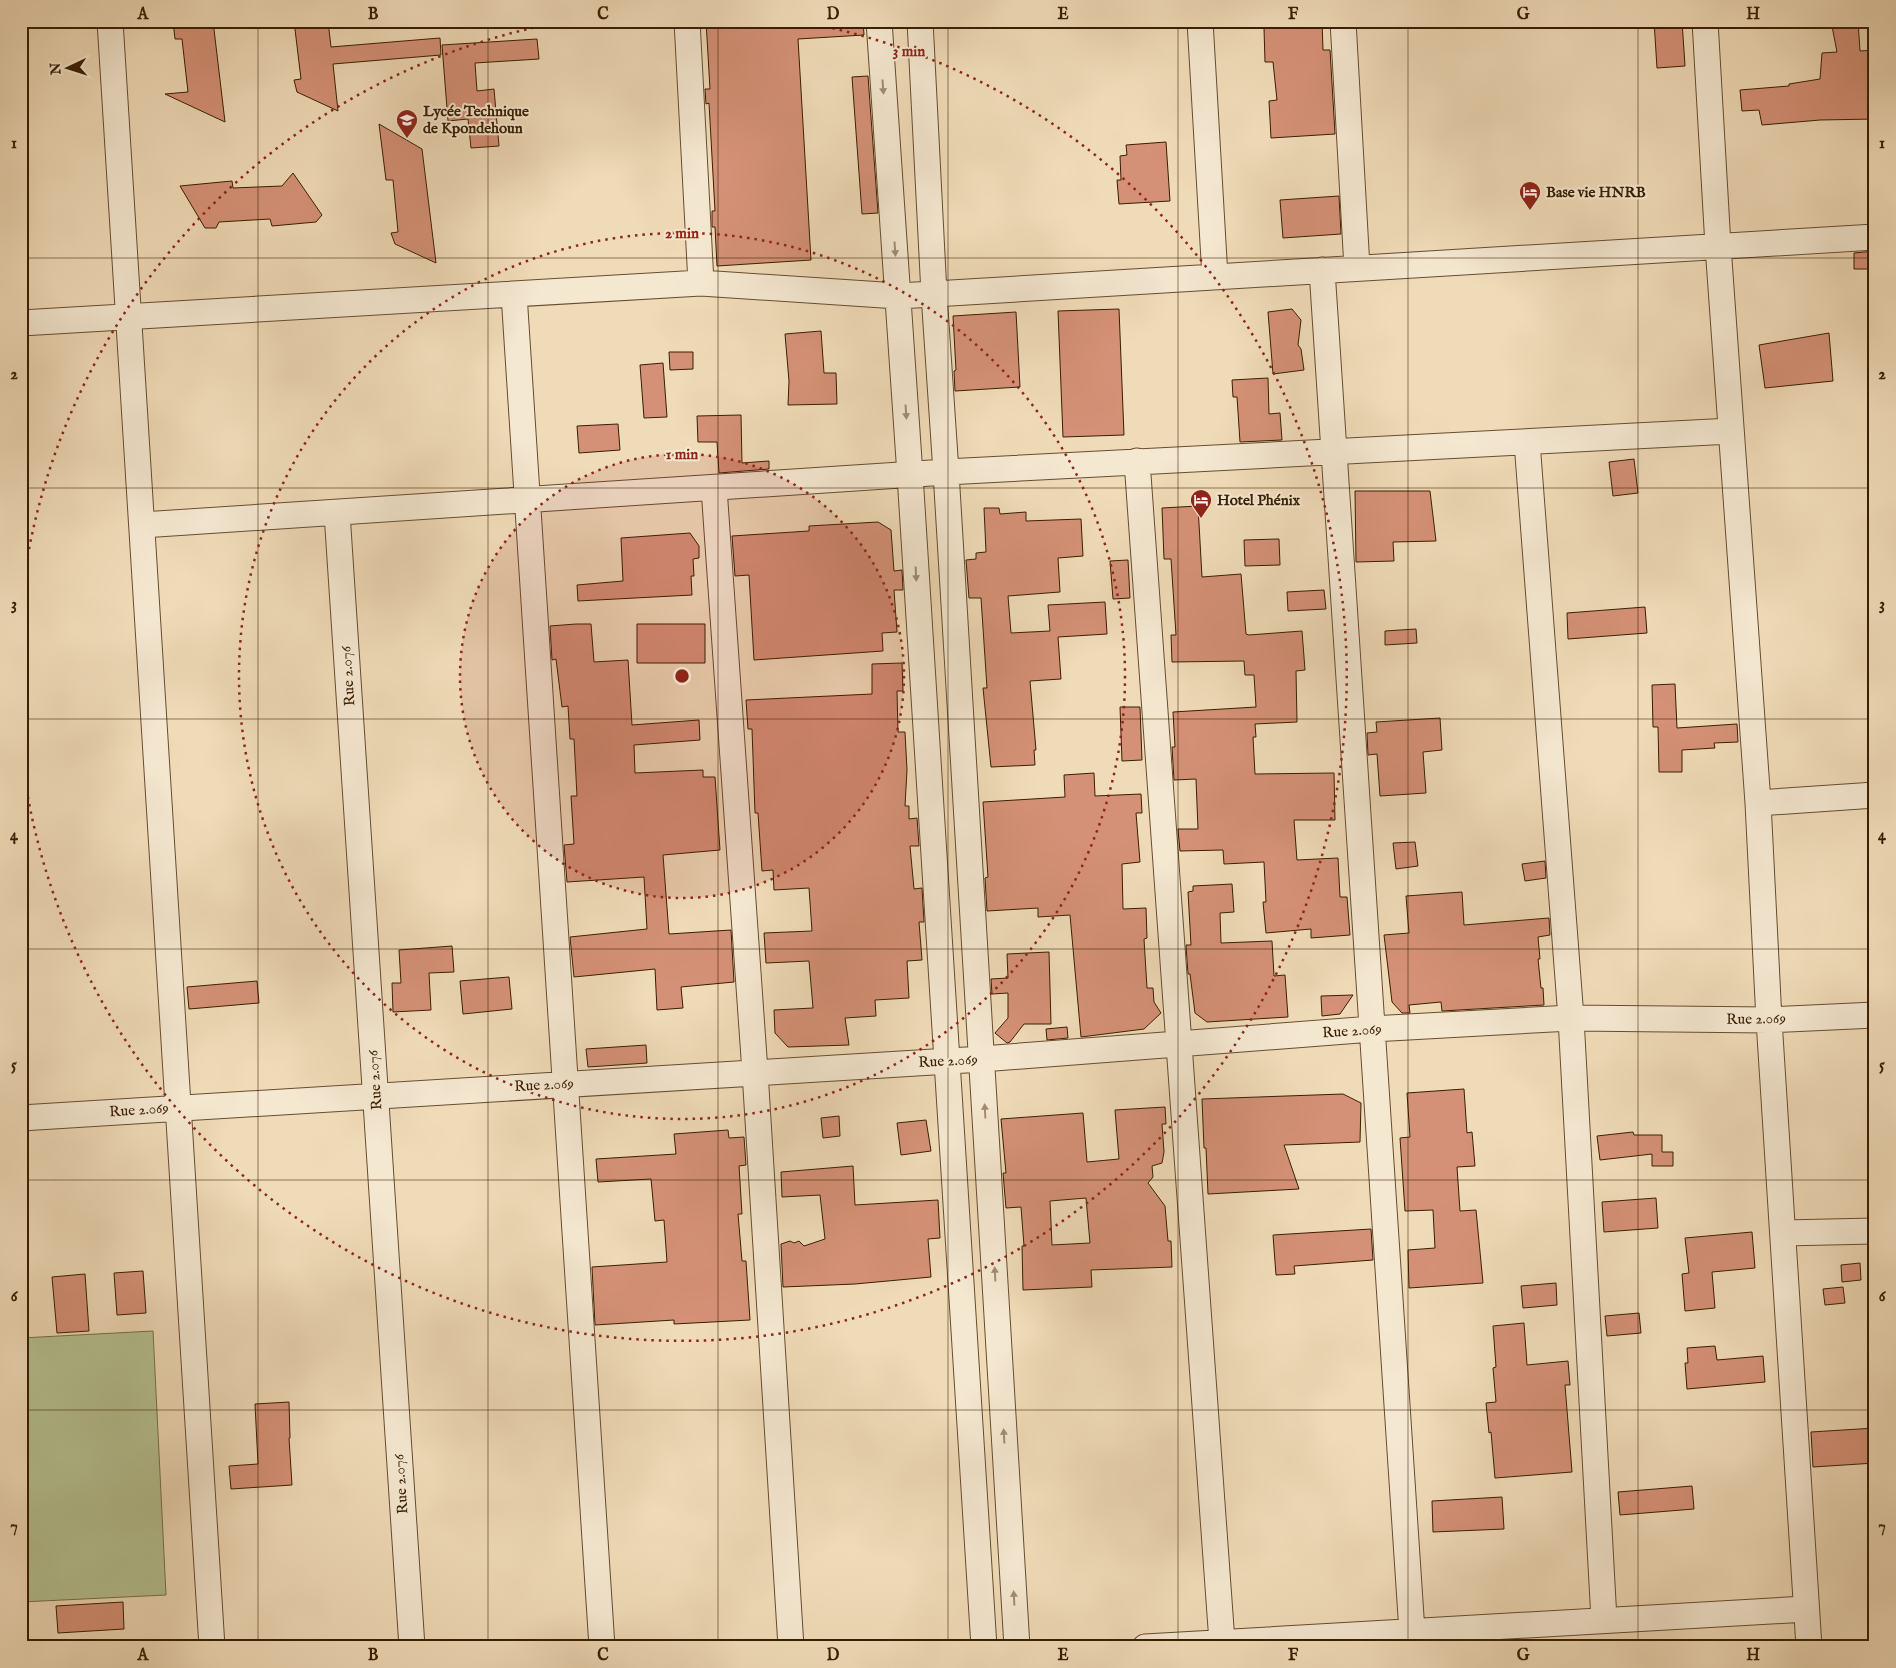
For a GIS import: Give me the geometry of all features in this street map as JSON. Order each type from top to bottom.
[{"type":"street","points":[[110,21],[212,1647]]},
{"type":"street","points":[[688,21],[701,282]]},
{"type":"street","points":[[879,21],[910,475],[984,1647]]},
{"type":"street","points":[[920,21],[934,294],[1017,1647]]},
{"type":"street","points":[[1200,21],[1215,277]]},
{"type":"street","points":[[1344,21],[1357,268]]},
{"type":"street","points":[[1705,21],[1718,246],[1758,803],[1769,1020],[1809,1647]]},
{"type":"street","points":[[21,323],[701,282],[898,296],[1875,237]]},
{"type":"street","points":[[1322,270],[1412,1639]]},
{"type":"street","points":[[514,294],[602,1647]]},
{"type":"street","points":[[142,525],[946,472],[1731,431]]},
{"type":"street","points":[[1527,442],[1571,1018],[1604,1620]]},
{"type":"street","points":[[1137,461],[1222,1642]]},
{"type":"street","points":[[714,488],[756,1072],[791,1647]]},
{"type":"street","name":"Rue 2.076","points":[[337,513],[412,1647]]},
{"type":"street","points":[[1758,803],[1875,795]]},
{"type":"street","name":"Rue 2.069","points":[[21,1118],[982,1059],[1372,1029],[1571,1018],[1769,1020],[1875,1015]]},
{"type":"street","points":[[1782,1233],[1875,1231]]},
{"type":"street","points":[[1145,1647],[1222,1642],[1412,1639],[1604,1620],[1806,1609]]},
{"type":"green space","points":[[153,1331],[166,1595],[21,1602],[21,1338]]},
{"type":"building","points":[[173,21],[213,21],[225,122],[165,94],[188,92],[182,39],[175,39]]},
{"type":"building","points":[[294,21],[328,21],[331,47],[440,38],[441,55],[333,64],[338,111],[297,92],[294,80],[301,79]]},
{"type":"building","points":[[706,21],[863,21],[864,35],[798,39],[811,260],[717,266],[715,227],[712,227],[712,211],[715,211],[709,103],[706,104],[705,89],[710,89]]},
{"type":"building","points":[[1277,21],[1322,21],[1323,50],[1330,50],[1335,134],[1271,138],[1269,101],[1277,100],[1273,62],[1265,62],[1264,28],[1277,27]]},
{"type":"building","points":[[1654,21],[1682,21],[1685,66],[1657,68]]},
{"type":"building","points":[[1831,21],[1858,21],[1860,51],[1875,50],[1875,119],[1820,120],[1762,125],[1759,110],[1742,111],[1740,90],[1789,86],[1789,84],[1820,79],[1822,53],[1837,52]]},
{"type":"building","points":[[537,39],[539,59],[475,63],[477,91],[494,89],[499,146],[471,148],[468,119],[448,121],[442,45]]},
{"type":"building","points":[[868,76],[878,213],[862,214],[852,77]]},
{"type":"building","points":[[379,124],[422,149],[436,263],[395,244],[391,233],[398,232],[393,180],[386,180]]},
{"type":"building","points":[[1166,142],[1170,201],[1119,204],[1117,180],[1121,180],[1120,156],[1127,155],[1126,145]]},
{"type":"building","points":[[293,173],[322,215],[316,222],[272,226],[270,219],[219,222],[216,228],[205,228],[180,186],[232,181],[233,188],[282,186]]},
{"type":"building","points":[[1339,196],[1341,234],[1283,238],[1280,200]]},
{"type":"building","points":[[1875,251],[1875,269],[1854,269],[1854,253]]},
{"type":"building","points":[[1119,309],[1124,435],[1063,437],[1058,311]]},
{"type":"building","points":[[1292,309],[1301,320],[1298,345],[1301,349],[1304,370],[1273,374],[1268,312]]},
{"type":"building","points":[[1016,312],[1020,387],[955,391],[954,371],[956,370],[953,316]]},
{"type":"building","points":[[821,331],[824,373],[836,373],[837,404],[788,405],[789,381],[785,334]]},
{"type":"building","points":[[1829,333],[1833,381],[1765,388],[1759,345]]},
{"type":"building","points":[[669,352],[693,352],[693,369],[670,370]]},
{"type":"building","points":[[663,363],[667,417],[644,418],[640,365]]},
{"type":"building","points":[[1268,378],[1269,414],[1280,413],[1282,440],[1240,442],[1237,397],[1233,397],[1232,380]]},
{"type":"building","points":[[741,415],[742,463],[769,461],[769,469],[719,473],[717,442],[698,442],[697,416]]},
{"type":"building","points":[[618,424],[620,450],[579,453],[577,426]]},
{"type":"building","points":[[1634,459],[1638,493],[1613,496],[1609,462]]},
{"type":"building","points":[[1355,491],[1430,491],[1436,541],[1393,542],[1394,561],[1356,562]]},
{"type":"building","points":[[1198,506],[1202,577],[1241,574],[1246,634],[1302,631],[1305,670],[1296,671],[1297,722],[1255,724],[1256,737],[1253,737],[1255,774],[1334,773],[1335,820],[1294,820],[1297,860],[1338,858],[1340,897],[1347,897],[1350,935],[1311,938],[1311,929],[1266,933],[1263,902],[1266,902],[1264,862],[1224,864],[1223,850],[1180,851],[1178,829],[1198,829],[1196,779],[1174,780],[1172,747],[1175,747],[1173,712],[1256,707],[1254,675],[1245,675],[1244,661],[1172,662],[1171,635],[1176,635],[1171,559],[1164,559],[1162,508]]},
{"type":"building","points":[[984,508],[999,508],[1000,514],[1026,512],[1026,521],[1081,519],[1083,556],[1058,558],[1060,592],[1008,596],[1011,633],[1050,631],[1048,605],[1105,602],[1107,634],[1058,637],[1061,679],[1030,681],[1036,750],[1034,750],[1035,765],[991,767],[983,688],[987,688],[981,598],[969,598],[966,560],[976,559],[976,553],[986,552]]},
{"type":"building","points":[[878,522],[891,530],[894,571],[902,570],[903,590],[894,590],[897,632],[882,633],[883,651],[754,660],[749,575],[735,576],[732,536],[809,531],[809,526]]},
{"type":"building","points":[[690,533],[699,546],[699,558],[693,559],[694,576],[691,576],[692,595],[578,601],[577,585],[623,581],[621,538]]},
{"type":"building","points":[[1279,539],[1280,565],[1245,566],[1244,540]]},
{"type":"building","points":[[1128,560],[1130,598],[1113,599],[1110,561]]},
{"type":"building","points":[[1324,590],[1326,609],[1288,611],[1287,592]]},
{"type":"building","points":[[1645,607],[1647,633],[1568,639],[1567,613]]},
{"type":"building","points":[[591,624],[594,662],[628,660],[632,725],[699,720],[700,740],[634,745],[635,773],[703,770],[703,777],[715,777],[720,850],[663,855],[669,934],[731,930],[734,982],[681,987],[683,1008],[657,1010],[655,969],[574,977],[570,937],[647,929],[644,877],[567,882],[564,845],[574,844],[571,796],[577,796],[574,739],[570,739],[568,706],[562,707],[556,659],[552,660],[550,626]]},
{"type":"building","points":[[637,624],[705,624],[705,663],[637,663]]},
{"type":"building","points":[[1416,629],[1417,643],[1385,645],[1385,631]]},
{"type":"building","points":[[902,663],[903,691],[897,691],[898,732],[905,732],[907,770],[905,806],[909,806],[909,819],[917,818],[919,846],[910,846],[914,889],[922,888],[924,922],[919,922],[922,960],[907,961],[909,998],[875,1000],[876,1016],[845,1018],[849,1045],[788,1047],[775,1033],[774,1010],[813,1008],[809,961],[766,963],[764,933],[812,931],[809,888],[774,890],[773,870],[762,871],[758,813],[755,813],[752,729],[748,729],[746,700],[872,694],[872,664]]},
{"type":"building","points":[[1675,684],[1677,728],[1737,724],[1738,742],[1714,743],[1715,748],[1682,750],[1682,772],[1659,772],[1658,727],[1653,727],[1652,685]]},
{"type":"building","points":[[1120,707],[1140,707],[1142,760],[1122,761]]},
{"type":"building","points":[[1440,718],[1442,750],[1423,752],[1426,793],[1380,796],[1377,754],[1368,755],[1367,733],[1377,732],[1376,722]]},
{"type":"building","points":[[1094,773],[1095,796],[1141,794],[1142,813],[1136,813],[1140,862],[1122,864],[1123,909],[1146,908],[1147,938],[1144,939],[1147,988],[1153,988],[1154,1002],[1161,1013],[1144,1029],[1081,1037],[1070,915],[1038,917],[1038,908],[987,911],[985,878],[988,877],[983,802],[1065,797],[1064,775]]},
{"type":"building","points":[[1415,842],[1418,866],[1396,869],[1393,843]]},
{"type":"building","points":[[1545,861],[1546,878],[1525,881],[1522,864]]},
{"type":"building","points":[[1232,884],[1234,912],[1220,913],[1221,943],[1272,941],[1274,976],[1285,975],[1288,1017],[1207,1022],[1195,1013],[1190,974],[1188,974],[1186,945],[1191,945],[1188,892],[1193,891],[1193,886]]},
{"type":"building","points":[[1462,892],[1464,925],[1549,918],[1550,935],[1538,937],[1540,959],[1538,959],[1544,1005],[1442,1011],[1441,1002],[1409,1005],[1410,1013],[1402,1013],[1392,1002],[1384,935],[1409,933],[1406,896]]},
{"type":"building","points":[[452,946],[454,972],[429,973],[431,1010],[393,1012],[392,983],[401,983],[399,950]]},
{"type":"building","points":[[1049,952],[1051,1024],[1024,1024],[1010,1042],[1007,1043],[995,1033],[1008,1018],[1008,993],[992,994],[991,979],[1008,978],[1007,954]]},
{"type":"building","points":[[509,977],[512,1009],[463,1014],[460,981]]},
{"type":"building","points":[[257,981],[259,1003],[189,1009],[187,987]]},
{"type":"building","points":[[1353,995],[1340,1014],[1322,1016],[1321,996]]},
{"type":"building","points":[[1067,1027],[1068,1038],[1047,1040],[1046,1029]]},
{"type":"building","points":[[646,1045],[647,1063],[588,1067],[586,1049]]},
{"type":"building","points":[[1464,1089],[1467,1133],[1472,1132],[1475,1166],[1457,1167],[1460,1211],[1476,1210],[1483,1283],[1409,1288],[1408,1250],[1435,1248],[1433,1210],[1405,1211],[1400,1138],[1410,1137],[1407,1093]]},
{"type":"building","points":[[1343,1094],[1361,1103],[1360,1142],[1284,1145],[1299,1189],[1208,1194],[1202,1099]]},
{"type":"building","points":[[1165,1107],[1166,1124],[1162,1124],[1164,1152],[1162,1163],[1152,1166],[1153,1177],[1148,1183],[1165,1206],[1168,1241],[1171,1241],[1172,1267],[1091,1270],[1092,1287],[1023,1290],[1022,1246],[1024,1246],[1021,1207],[1006,1208],[1003,1173],[1006,1173],[1001,1119],[1083,1113],[1087,1162],[1119,1159],[1115,1110]],"holes":[[[1086,1198],[1090,1243],[1052,1245],[1050,1201]]]},
{"type":"building","points":[[839,1116],[840,1136],[823,1138],[821,1118]]},
{"type":"building","points":[[926,1120],[931,1151],[901,1155],[897,1123]]},
{"type":"building","points":[[728,1130],[729,1138],[744,1137],[746,1165],[739,1166],[742,1214],[738,1214],[742,1261],[746,1261],[750,1320],[674,1324],[674,1320],[595,1325],[592,1267],[667,1262],[664,1220],[655,1221],[651,1179],[598,1182],[596,1159],[676,1154],[674,1134]]},
{"type":"building","points":[[1633,1132],[1634,1135],[1662,1135],[1662,1152],[1673,1152],[1673,1166],[1652,1166],[1652,1154],[1600,1160],[1597,1136]]},
{"type":"building","points":[[853,1166],[855,1205],[938,1200],[940,1238],[928,1239],[931,1277],[855,1284],[783,1287],[781,1244],[799,1241],[804,1246],[825,1239],[820,1195],[782,1197],[781,1172]]},
{"type":"building","points":[[1656,1198],[1658,1228],[1604,1232],[1602,1202]]},
{"type":"building","points":[[1371,1229],[1373,1260],[1294,1266],[1295,1274],[1276,1275],[1273,1235]]},
{"type":"building","points":[[1752,1232],[1755,1268],[1712,1272],[1715,1308],[1685,1311],[1682,1274],[1689,1273],[1685,1238]]},
{"type":"building","points":[[1860,1263],[1861,1280],[1842,1282],[1841,1265]]},
{"type":"building","points":[[143,1271],[146,1313],[117,1315],[114,1273]]},
{"type":"building","points":[[85,1274],[89,1331],[57,1333],[52,1277]]},
{"type":"building","points":[[1556,1283],[1557,1305],[1523,1308],[1521,1286]]},
{"type":"building","points":[[1843,1287],[1845,1303],[1825,1305],[1823,1289]]},
{"type":"building","points":[[1639,1313],[1641,1333],[1607,1336],[1605,1316]]},
{"type":"building","points":[[1524,1323],[1527,1365],[1568,1361],[1570,1385],[1565,1385],[1572,1472],[1495,1478],[1491,1432],[1489,1433],[1486,1403],[1496,1402],[1493,1368],[1496,1367],[1493,1326]]},
{"type":"building","points":[[1715,1346],[1717,1360],[1763,1356],[1765,1382],[1687,1389],[1685,1363],[1688,1363],[1687,1348]]},
{"type":"building","points":[[289,1402],[292,1485],[231,1489],[229,1466],[258,1464],[255,1404]]},
{"type":"building","points":[[1875,1428],[1875,1463],[1813,1467],[1811,1432]]},
{"type":"building","points":[[1692,1486],[1694,1509],[1620,1515],[1618,1492]]},
{"type":"building","points":[[1502,1497],[1504,1529],[1433,1532],[1432,1501]]},
{"type":"building","points":[[123,1602],[124,1629],[58,1633],[56,1606]]},
{"type":"place","name":"Lycée Technique de Kpondehoun","points":[[407,139]]},
{"type":"place","name":"Base vie HNRB","points":[[1530,211]]},
{"type":"place","name":"Hotel Phénix","points":[[1201,519]]}]
